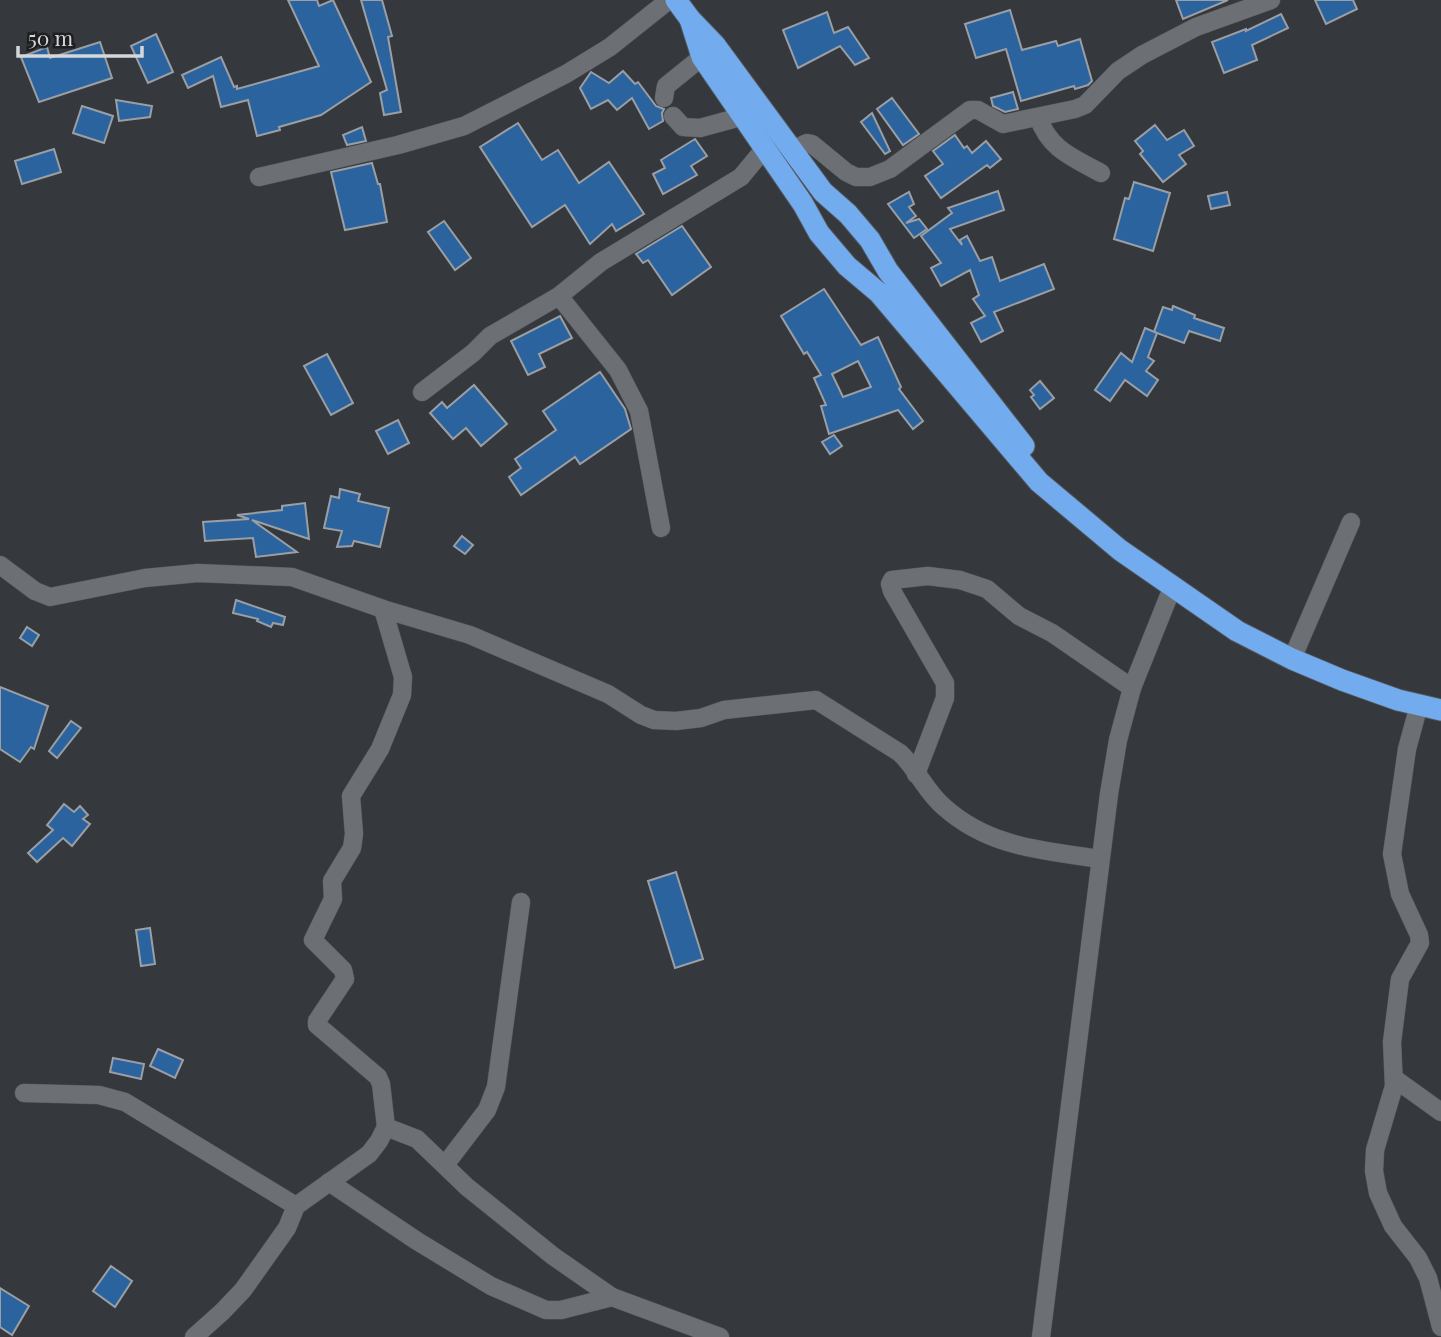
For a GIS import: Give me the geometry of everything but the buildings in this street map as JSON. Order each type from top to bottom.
[{"type":"highway","points":[[676,0],[715,45],[823,192],[848,214],[870,240],[888,271],[1073,508]]},
{"type":"highway","points":[[690,19],[702,57],[803,204],[819,233],[847,266],[879,293],[1039,482],[1120,550],[1237,631],[1292,659],[1342,680],[1441,710]]},
{"type":"street","points":[[259,177],[398,145],[464,126],[566,74],[610,47],[669,0]]},
{"type":"street","points":[[792,150],[807,143],[813,144],[846,173],[856,177],[870,177],[890,169],[970,110],[978,110],[1000,124],[1085,105],[1118,71],[1142,55],[1196,27],[1271,0]]},
{"type":"street","points":[[664,98],[666,86],[702,57]]},
{"type":"street","points":[[673,116],[683,127],[701,128],[744,116]]},
{"type":"street","points":[[1038,117],[1043,133],[1056,147],[1101,173]]},
{"type":"street","points":[[422,392],[473,353],[490,336],[559,296],[601,262],[741,177],[765,148]]},
{"type":"street","points":[[559,296],[618,370],[639,411],[661,528]]},
{"type":"street","points":[[1292,659],[1351,522]]},
{"type":"street","points":[[0,565],[35,591],[51,597],[145,578],[198,573],[292,577],[383,609],[470,635],[608,694],[654,720],[701,718],[724,710],[816,700],[900,753],[942,806],[967,825],[1007,844],[1100,859]]},
{"type":"street","points":[[916,774],[945,698],[945,683],[892,591],[892,580],[928,576],[960,580],[987,589],[1019,615],[1052,633],[1132,688]]},
{"type":"street","points":[[1041,1337],[1100,859],[1118,740],[1132,688],[1172,588]]},
{"type":"street","points":[[194,1337],[243,1290],[287,1228],[296,1206],[369,1154],[386,1127],[378,1077],[317,1025],[345,975],[313,940],[334,899],[332,881],[352,848],[354,834],[351,796],[380,749],[402,695],[403,677],[383,609]]},
{"type":"street","points":[[1419,705],[1407,749],[1392,854],[1400,894],[1419,934],[1420,943],[1400,979],[1397,992],[1392,1042],[1395,1079],[1375,1150],[1374,1171],[1378,1194],[1393,1226],[1418,1258],[1428,1278],[1441,1327]]},
{"type":"street","points":[[445,1165],[487,1110],[496,1087],[521,902]]},
{"type":"street","points":[[1395,1079],[1441,1112]]},
{"type":"street","points":[[24,1093],[99,1095],[125,1102],[296,1206]]},
{"type":"street","points":[[386,1127],[416,1139],[478,1196],[553,1256],[612,1297],[720,1337]]},
{"type":"street","points":[[329,1182],[417,1241],[491,1286],[545,1310],[561,1310],[612,1297]]}]
